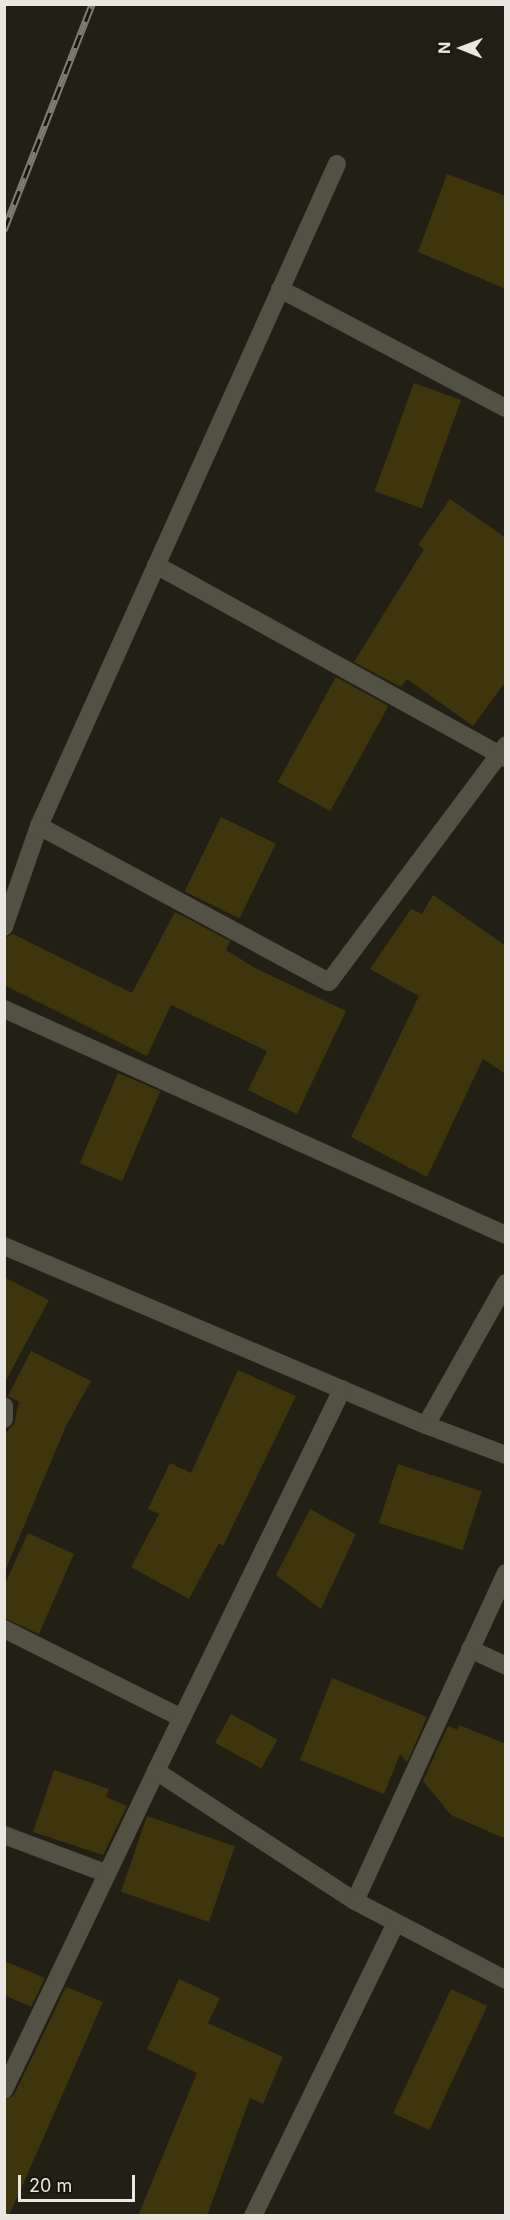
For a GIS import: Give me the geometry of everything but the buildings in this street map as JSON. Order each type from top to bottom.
[{"type":"street","points":[[4,927],[39,826],[337,164]]},
{"type":"street","points":[[280,290],[506,408]]},
{"type":"street","points":[[39,826],[329,982],[503,752],[156,565]]},
{"type":"street","points":[[4,1009],[506,1235]]},
{"type":"street","points":[[4,1246],[426,1425],[506,1455]]},
{"type":"street","points":[[426,1425],[506,1283]]},
{"type":"street","points":[[4,2090],[105,1873],[342,1389]]},
{"type":"street","points":[[4,1406],[4,1419]]},
{"type":"street","points":[[355,1901],[506,1573]]},
{"type":"street","points":[[4,1629],[182,1718]]},
{"type":"street","points":[[470,1649],[506,1666]]},
{"type":"street","points":[[156,1771],[395,1925],[506,1980]]},
{"type":"street","points":[[4,1835],[105,1873]]},
{"type":"street","points":[[253,2216],[395,1925]]},
{"type":"railway","points":[[4,230],[92,4]]}]
